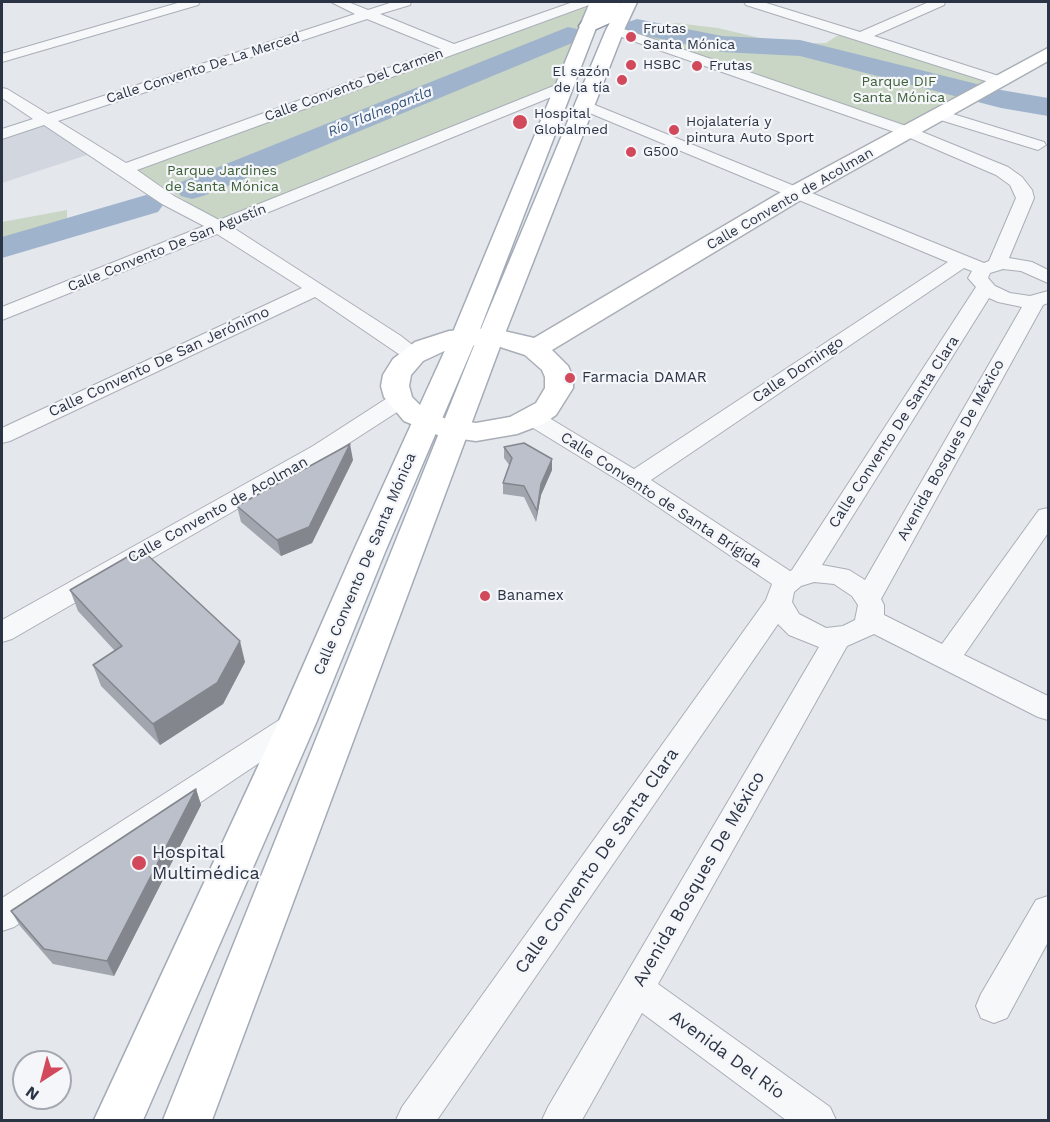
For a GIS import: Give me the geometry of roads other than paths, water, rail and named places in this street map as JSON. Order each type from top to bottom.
[{"type":"main road","name":"Calle Convento De Santa Mónica","points":[[478,337],[566,86],[604,15],[628,2]]},
{"type":"main road","name":"Calle Convento De Santa Mónica","points":[[118,1120],[297,723],[427,418],[478,337],[585,106],[604,15]]},
{"type":"main road","name":"Calle Convento de Acolman","points":[[535,349],[796,193],[1048,54]]},
{"type":"main road","points":[[478,337],[522,343],[535,349],[554,366],[559,377],[554,399],[546,409],[533,418],[497,430],[427,418],[395,386],[397,375],[413,355],[434,344],[478,337]]},
{"type":"main road","name":"Calle Convento De Santa Mónica","points":[[187,1120],[427,418]]},
{"type":"street","points":[[2,58],[193,2]]},
{"type":"street","points":[[338,2],[453,49]]},
{"type":"street","name":"Calle Convento De La Merced","points":[[2,134],[405,2]]},
{"type":"street","name":"Calle Convento Del Carmen","points":[[124,169],[584,2]]},
{"type":"street","points":[[756,2],[994,85]]},
{"type":"street","points":[[861,37],[939,2]]},
{"type":"street","name":"Calle Convento De Santa Clara","points":[[415,1120],[790,586],[988,274],[1025,198],[1023,190],[1016,181],[1002,171],[909,132],[604,15]]},
{"type":"street","name":"Calle Convento De San Agustín","points":[[2,314],[566,86]]},
{"type":"street","points":[[2,92],[124,169],[165,198],[219,227],[316,289],[413,355]]},
{"type":"street","points":[[585,106],[962,261],[988,274],[1010,300],[1042,299]]},
{"type":"street","points":[[940,115],[1038,145]]},
{"type":"street","name":"Calle Domingo","points":[[634,480],[962,261]]},
{"type":"street","points":[[988,274],[1025,266],[1048,277]]},
{"type":"street","name":"Calle Convento De San Jerónimo","points":[[2,436],[316,289]]},
{"type":"street","name":"Avenida Bosques De México","points":[[869,609],[1042,299]]},
{"type":"street","name":"Calle Convento de Acolman","points":[[2,632],[321,451],[427,418]]},
{"type":"street","name":"Calle Convento de Santa Brígida","points":[[533,418],[634,480],[790,586]]},
{"type":"street","points":[[947,657],[1048,516]]},
{"type":"street","points":[[869,609],[858,632],[837,638],[824,638],[799,628],[789,621],[790,586],[814,573],[840,576],[861,589],[869,609],[947,657],[1048,709]]},
{"type":"street","name":"Avenida Bosques De México","points":[[561,1120],[837,638]]},
{"type":"street","points":[[2,916],[297,723]]},
{"type":"street","points":[[994,1006],[1048,911]]},
{"type":"street","name":"Avenida Del Río","points":[[637,989],[817,1120]]},
{"type":"waterway","name":"Río Tlalnepantla","points":[[637,27],[722,44],[800,48],[1001,99],[1048,107]]},
{"type":"waterway","name":"Río Tlalnepantla","points":[[192,189],[568,35]]},
{"type":"waterway","name":"Río Tlalnepantla","points":[[2,248],[146,205]]},
{"type":"place","name":"Frutas Santa Mónica","points":[[631,37]]},
{"type":"place","name":"HSBC","points":[[631,65]]},
{"type":"place","name":"Frutas","points":[[697,66]]},
{"type":"place","name":"El sazón de la tía","points":[[622,80]]},
{"type":"place","name":"Hospital Globalmed","points":[[520,122]]},
{"type":"place","name":"Hojalatería y pintura Auto Sport","points":[[674,130]]},
{"type":"place","name":"G500","points":[[631,152]]},
{"type":"place","name":"Farmacia DAMAR","points":[[570,378]]},
{"type":"place","name":"Banamex","points":[[485,596]]},
{"type":"place","name":"Hospital Multimédica","points":[[139,863]]},
{"type":"park label","name":"Parque DIF Santa Mónica","points":[[899,90]]},
{"type":"park label","name":"Parque Jardines de Santa Mónica","points":[[222,180]]}]
